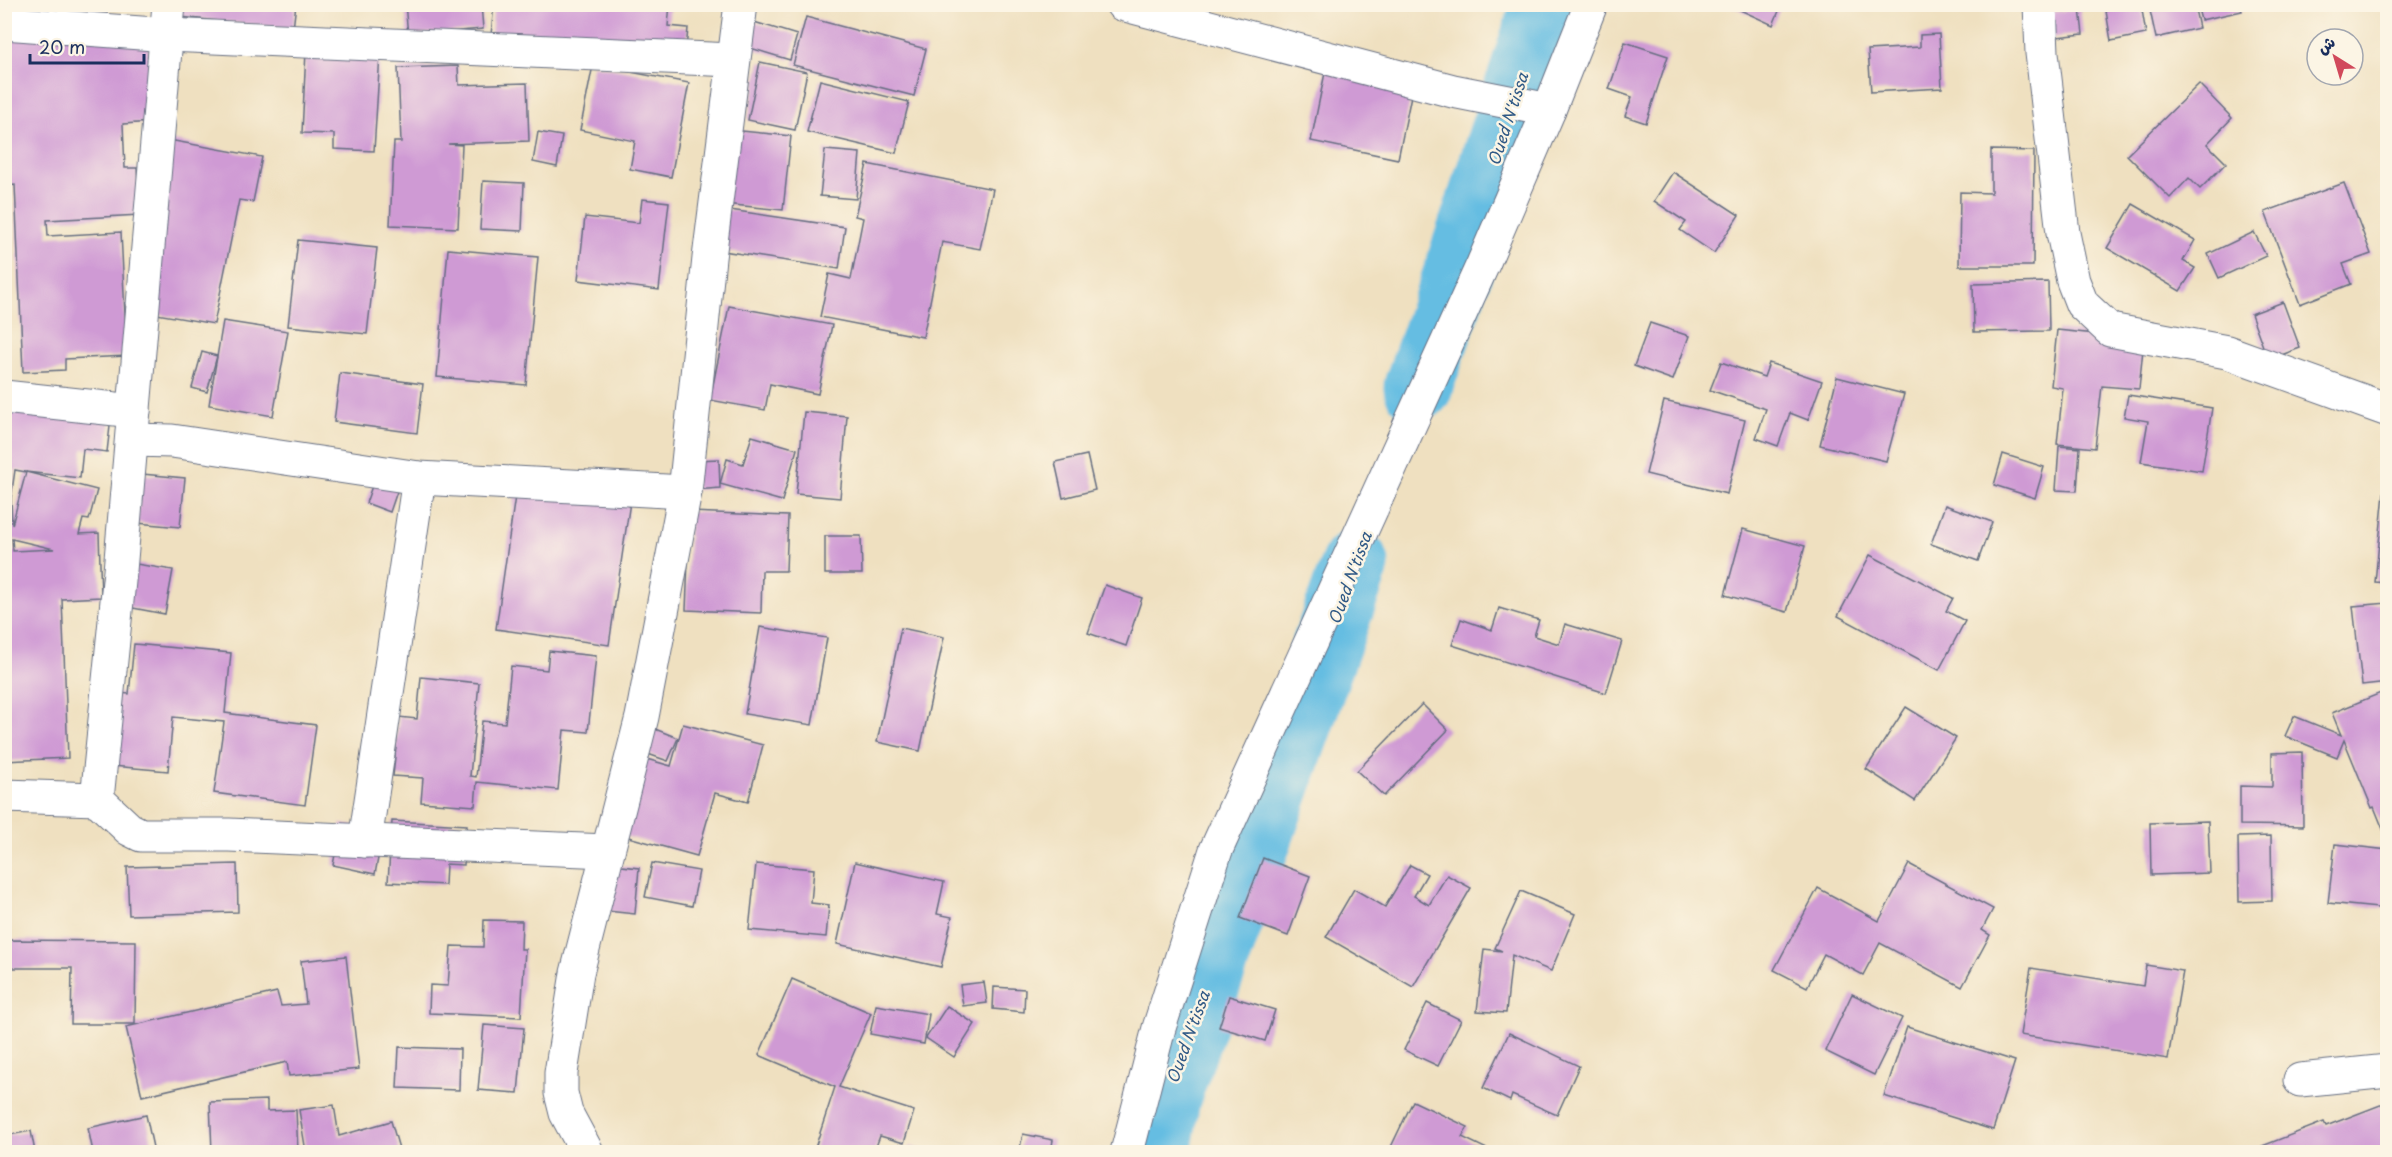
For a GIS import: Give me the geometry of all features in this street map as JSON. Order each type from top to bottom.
[{"type":"street","points":[[587,1152],[566,1113],[561,1093],[561,1073],[577,973],[642,717],[685,492],[709,258],[741,4]]},
{"type":"street","points":[[1122,4],[1453,91],[1549,110]]},
{"type":"street","points":[[1127,1152],[1159,1028],[1216,850],[1484,264],[1592,4]]},
{"type":"street","points":[[2040,4],[2042,53],[2064,232],[2073,281],[2082,304],[2110,330],[2227,352],[2388,410]]},
{"type":"street","points":[[4,22],[169,20],[733,60]]},
{"type":"street","points":[[97,799],[169,20]]},
{"type":"street","points":[[4,397],[133,426],[172,441],[419,478],[685,492]]},
{"type":"street","points":[[365,841],[419,478]]},
{"type":"street","points":[[4,796],[97,799],[129,829],[141,835],[229,835],[607,851]]},
{"type":"street","points":[[2300,1080],[2388,1071]]},
{"type":"building","points":[[163,4],[296,4],[293,29],[162,15]]},
{"type":"building","points":[[405,4],[481,4],[483,29],[408,35]]},
{"type":"building","points":[[494,4],[670,4],[668,26],[688,28],[686,50],[491,35]]},
{"type":"building","points":[[1727,4],[1782,4],[1773,25]]},
{"type":"building","points":[[2141,4],[2146,34],[2111,41],[2105,5]]},
{"type":"building","points":[[2153,4],[2194,4],[2199,28],[2156,38],[2149,6]]},
{"type":"building","points":[[2197,5],[2240,5],[2242,11],[2201,20]]},
{"type":"building","points":[[2080,9],[2083,34],[2048,38],[2044,13]]},
{"type":"building","points":[[806,17],[926,49],[914,96],[793,65]]},
{"type":"building","points":[[754,22],[797,35],[790,60],[747,47]]},
{"type":"building","points":[[148,30],[152,122],[123,124],[125,168],[137,168],[140,215],[47,220],[48,236],[121,232],[127,356],[65,359],[65,370],[23,372],[15,185],[4,186],[4,36]]},
{"type":"building","points":[[1939,34],[1942,88],[1871,92],[1868,50],[1920,47],[1920,35]]},
{"type":"building","points":[[1625,42],[1668,56],[1646,123],[1625,116],[1632,97],[1609,89]]},
{"type":"building","points":[[306,51],[380,54],[374,151],[334,149],[334,134],[302,133]]},
{"type":"building","points":[[1328,58],[1415,76],[1398,159],[1311,141]]},
{"type":"building","points":[[760,62],[807,72],[795,130],[748,120]]},
{"type":"building","points":[[593,65],[689,83],[671,177],[630,169],[635,141],[580,130]]},
{"type":"building","points":[[458,66],[459,85],[527,83],[529,141],[448,144],[462,145],[458,228],[390,225],[394,142],[401,142],[398,68]]},
{"type":"building","points":[[820,80],[909,102],[896,153],[807,132]]},
{"type":"building","points":[[2199,84],[2232,118],[2207,144],[2226,163],[2200,189],[2189,178],[2170,198],[2127,155]]},
{"type":"building","points":[[732,130],[791,136],[783,210],[724,204]]},
{"type":"building","points":[[538,132],[562,136],[557,167],[533,162]]},
{"type":"building","points":[[169,140],[262,157],[253,202],[239,200],[214,324],[145,312]]},
{"type":"building","points":[[825,150],[860,153],[856,199],[820,196]]},
{"type":"building","points":[[1991,150],[2034,151],[2033,266],[1959,266],[1960,192],[1991,193]]},
{"type":"building","points":[[867,164],[993,189],[980,249],[942,242],[923,337],[820,317],[829,274],[851,279],[863,218],[855,216]]},
{"type":"building","points":[[1673,172],[1739,215],[1714,253],[1680,230],[1686,222],[1654,201]]},
{"type":"building","points":[[483,181],[524,183],[522,231],[480,229]]},
{"type":"building","points":[[2344,183],[2371,254],[2343,264],[2351,284],[2300,304],[2265,212]]},
{"type":"building","points":[[642,199],[669,202],[659,290],[578,280],[585,217],[639,223]]},
{"type":"building","points":[[2133,204],[2195,240],[2183,261],[2195,268],[2180,291],[2107,248]]},
{"type":"building","points":[[723,209],[845,227],[839,269],[717,250]]},
{"type":"building","points":[[2254,232],[2266,256],[2219,278],[2208,254]]},
{"type":"building","points":[[298,240],[377,248],[367,334],[288,326]]},
{"type":"building","points":[[448,249],[538,257],[526,385],[437,377]]},
{"type":"building","points":[[2048,282],[2049,331],[1974,332],[1973,284]]},
{"type":"building","points":[[2283,302],[2300,348],[2268,360],[2251,314]]},
{"type":"building","points":[[729,306],[832,325],[818,394],[770,384],[765,410],[710,400]]},
{"type":"building","points":[[223,321],[288,331],[273,416],[209,405]]},
{"type":"building","points":[[1650,323],[1689,336],[1673,380],[1634,366]]},
{"type":"building","points":[[2057,330],[2144,339],[2139,389],[2102,386],[2095,448],[2057,444],[2063,388],[2051,386]]},
{"type":"building","points":[[202,352],[217,356],[207,392],[192,388]]},
{"type":"building","points":[[1721,362],[1764,377],[1769,363],[1822,381],[1808,420],[1790,413],[1778,446],[1756,438],[1766,409],[1710,390]]},
{"type":"building","points":[[340,373],[423,384],[417,433],[334,422]]},
{"type":"building","points":[[1837,377],[1904,394],[1886,461],[1820,445]]},
{"type":"building","points":[[2128,395],[2212,408],[2202,471],[2141,462],[2148,421],[2124,417]]},
{"type":"building","points":[[4,397],[112,409],[107,452],[83,449],[80,478],[15,470],[11,498],[4,498]]},
{"type":"building","points":[[1664,401],[1745,420],[1727,494],[1646,474]]},
{"type":"building","points":[[804,412],[847,416],[840,498],[796,494]]},
{"type":"building","points":[[752,436],[797,449],[782,501],[720,484],[727,459],[743,464]]},
{"type":"building","points":[[2059,446],[2080,448],[2077,491],[2056,490]]},
{"type":"building","points":[[2003,454],[2044,467],[2035,498],[1994,485]]},
{"type":"building","points":[[1087,455],[1095,490],[1063,498],[1055,462]]},
{"type":"building","points":[[719,459],[720,488],[696,490],[696,460]]},
{"type":"building","points":[[379,466],[403,474],[390,512],[366,503]]},
{"type":"building","points":[[26,472],[97,490],[89,520],[83,519],[79,534],[99,533],[101,597],[62,599],[68,758],[4,761],[4,500],[11,499],[12,525]],"holes":[[[12,539],[54,549],[13,551]]]},
{"type":"building","points":[[142,474],[185,478],[180,527],[137,523]]},
{"type":"building","points":[[2386,474],[2388,474],[2388,583],[2375,582]]},
{"type":"building","points":[[631,495],[609,645],[496,629],[515,496]]},
{"type":"building","points":[[1945,505],[1992,522],[1978,561],[1931,544]]},
{"type":"building","points":[[690,512],[788,516],[786,571],[762,571],[761,613],[686,610]]},
{"type":"building","points":[[1743,529],[1805,546],[1787,612],[1725,595]]},
{"type":"building","points":[[825,536],[861,536],[862,574],[825,574]]},
{"type":"building","points":[[1870,555],[1953,598],[1946,611],[1965,621],[1939,670],[1838,616]]},
{"type":"building","points":[[130,563],[173,570],[165,614],[122,606]]},
{"type":"building","points":[[1105,585],[1142,598],[1126,646],[1088,633]]},
{"type":"building","points":[[2388,603],[2388,682],[2362,685],[2353,606]]},
{"type":"building","points":[[1499,608],[1539,620],[1534,636],[1559,644],[1565,624],[1622,641],[1606,693],[1452,645],[1461,619],[1492,630]]},
{"type":"building","points":[[760,627],[827,638],[812,725],[745,714]]},
{"type":"building","points":[[901,628],[944,637],[920,751],[877,742]]},
{"type":"building","points":[[134,644],[231,653],[225,713],[316,725],[305,805],[214,793],[224,722],[173,717],[168,771],[101,765],[109,692],[129,694]]},
{"type":"building","points":[[549,651],[596,656],[588,732],[564,730],[558,790],[477,782],[475,806],[421,802],[423,778],[393,776],[399,717],[417,719],[421,677],[479,683],[470,776],[476,777],[482,721],[505,723],[511,666],[547,670]]},
{"type":"building","points":[[2388,690],[2387,839],[2344,740],[2337,757],[2285,736],[2294,716],[2341,735],[2332,713]]},
{"type":"building","points":[[1422,704],[1448,730],[1384,796],[1357,771]]},
{"type":"building","points":[[1906,707],[1956,738],[1915,801],[1866,769]]},
{"type":"building","points":[[683,724],[763,745],[748,802],[715,793],[697,856],[621,835],[643,758],[671,766]]},
{"type":"building","points":[[655,729],[678,738],[668,761],[645,753]]},
{"type":"building","points":[[2302,752],[2303,826],[2240,825],[2240,786],[2272,787],[2272,753]]},
{"type":"building","points":[[392,821],[467,825],[464,865],[446,864],[445,885],[388,882]]},
{"type":"building","points":[[2208,821],[2210,873],[2151,875],[2150,823]]},
{"type":"building","points":[[341,824],[383,832],[375,874],[333,865]]},
{"type":"building","points":[[2271,836],[2272,901],[2239,902],[2238,837]]},
{"type":"building","points":[[2335,844],[2388,850],[2388,909],[2328,903]]},
{"type":"building","points":[[1263,858],[1310,876],[1288,936],[1240,918]]},
{"type":"building","points":[[855,862],[944,882],[937,914],[952,917],[941,967],[837,944]]},
{"type":"building","points":[[652,863],[699,871],[692,906],[645,897]]},
{"type":"building","points":[[237,864],[238,912],[129,915],[127,867]]},
{"type":"building","points":[[603,864],[639,868],[635,914],[598,910]]},
{"type":"building","points":[[756,864],[814,869],[811,903],[829,905],[826,937],[749,930]]},
{"type":"building","points":[[1909,864],[1993,909],[1982,930],[1990,935],[1962,987],[1880,943],[1863,975],[1824,954],[1807,987],[1774,970],[1818,888],[1879,921]]},
{"type":"building","points":[[1410,865],[1427,874],[1414,896],[1429,905],[1447,875],[1471,888],[1413,987],[1326,937],[1354,889],[1385,907]]},
{"type":"building","points":[[1521,891],[1575,914],[1551,971],[1512,955],[1506,1013],[1477,1011],[1484,949],[1502,951],[1495,948]]},
{"type":"building","points":[[484,920],[522,921],[521,949],[525,949],[521,1017],[429,1013],[430,985],[448,986],[451,946],[483,947]]},
{"type":"building","points":[[4,940],[136,941],[135,1024],[71,1024],[72,968],[4,968]]},
{"type":"building","points":[[346,956],[359,1069],[289,1076],[287,1062],[142,1096],[126,1027],[277,992],[281,1006],[306,1004],[301,961]]},
{"type":"building","points":[[2146,965],[2183,971],[2168,1059],[2020,1035],[2031,968],[2143,986]]},
{"type":"building","points":[[792,979],[871,1013],[839,1087],[914,1111],[904,1143],[880,1136],[874,1152],[814,1151],[835,1087],[759,1055]]},
{"type":"building","points":[[984,982],[987,1003],[963,1006],[960,985]]},
{"type":"building","points":[[994,987],[1025,989],[1024,1012],[993,1009]]},
{"type":"building","points":[[1852,994],[1902,1018],[1874,1075],[1825,1051]]},
{"type":"building","points":[[1229,996],[1275,1010],[1265,1041],[1219,1027]]},
{"type":"building","points":[[1427,1003],[1461,1020],[1438,1066],[1404,1050]]},
{"type":"building","points":[[876,1005],[929,1014],[924,1044],[870,1034]]},
{"type":"building","points":[[947,1006],[975,1024],[954,1057],[926,1038]]},
{"type":"building","points":[[484,1025],[524,1028],[518,1093],[478,1090]]},
{"type":"building","points":[[1907,1027],[2015,1061],[1993,1130],[1884,1096]]},
{"type":"building","points":[[1509,1033],[1579,1066],[1557,1115],[1512,1095],[1510,1101],[1483,1088]]},
{"type":"building","points":[[399,1047],[460,1049],[459,1090],[397,1088]]},
{"type":"building","points":[[267,1100],[267,1111],[296,1110],[298,1152],[212,1152],[210,1102]]},
{"type":"building","points":[[1413,1101],[1468,1127],[1462,1137],[1489,1150],[1488,1152],[1389,1151]]},
{"type":"building","points":[[2388,1102],[2388,1152],[2247,1152],[2324,1122],[2326,1126]]},
{"type":"building","points":[[334,1105],[339,1136],[391,1121],[400,1152],[306,1152],[299,1110]]},
{"type":"building","points":[[146,1115],[154,1152],[93,1152],[88,1128]]},
{"type":"building","points":[[31,1131],[35,1152],[4,1152],[4,1136]]},
{"type":"building","points":[[1023,1134],[1053,1140],[1051,1152],[1019,1152]]},
{"type":"building","points":[[910,1146],[928,1152],[908,1152]]},
{"type":"waterway","name":"Oued N'tissa","points":[[1418,387],[1546,4]]},
{"type":"waterway","name":"Oued N'tissa","points":[[1157,1152],[1166,1098],[1355,564]]}]
